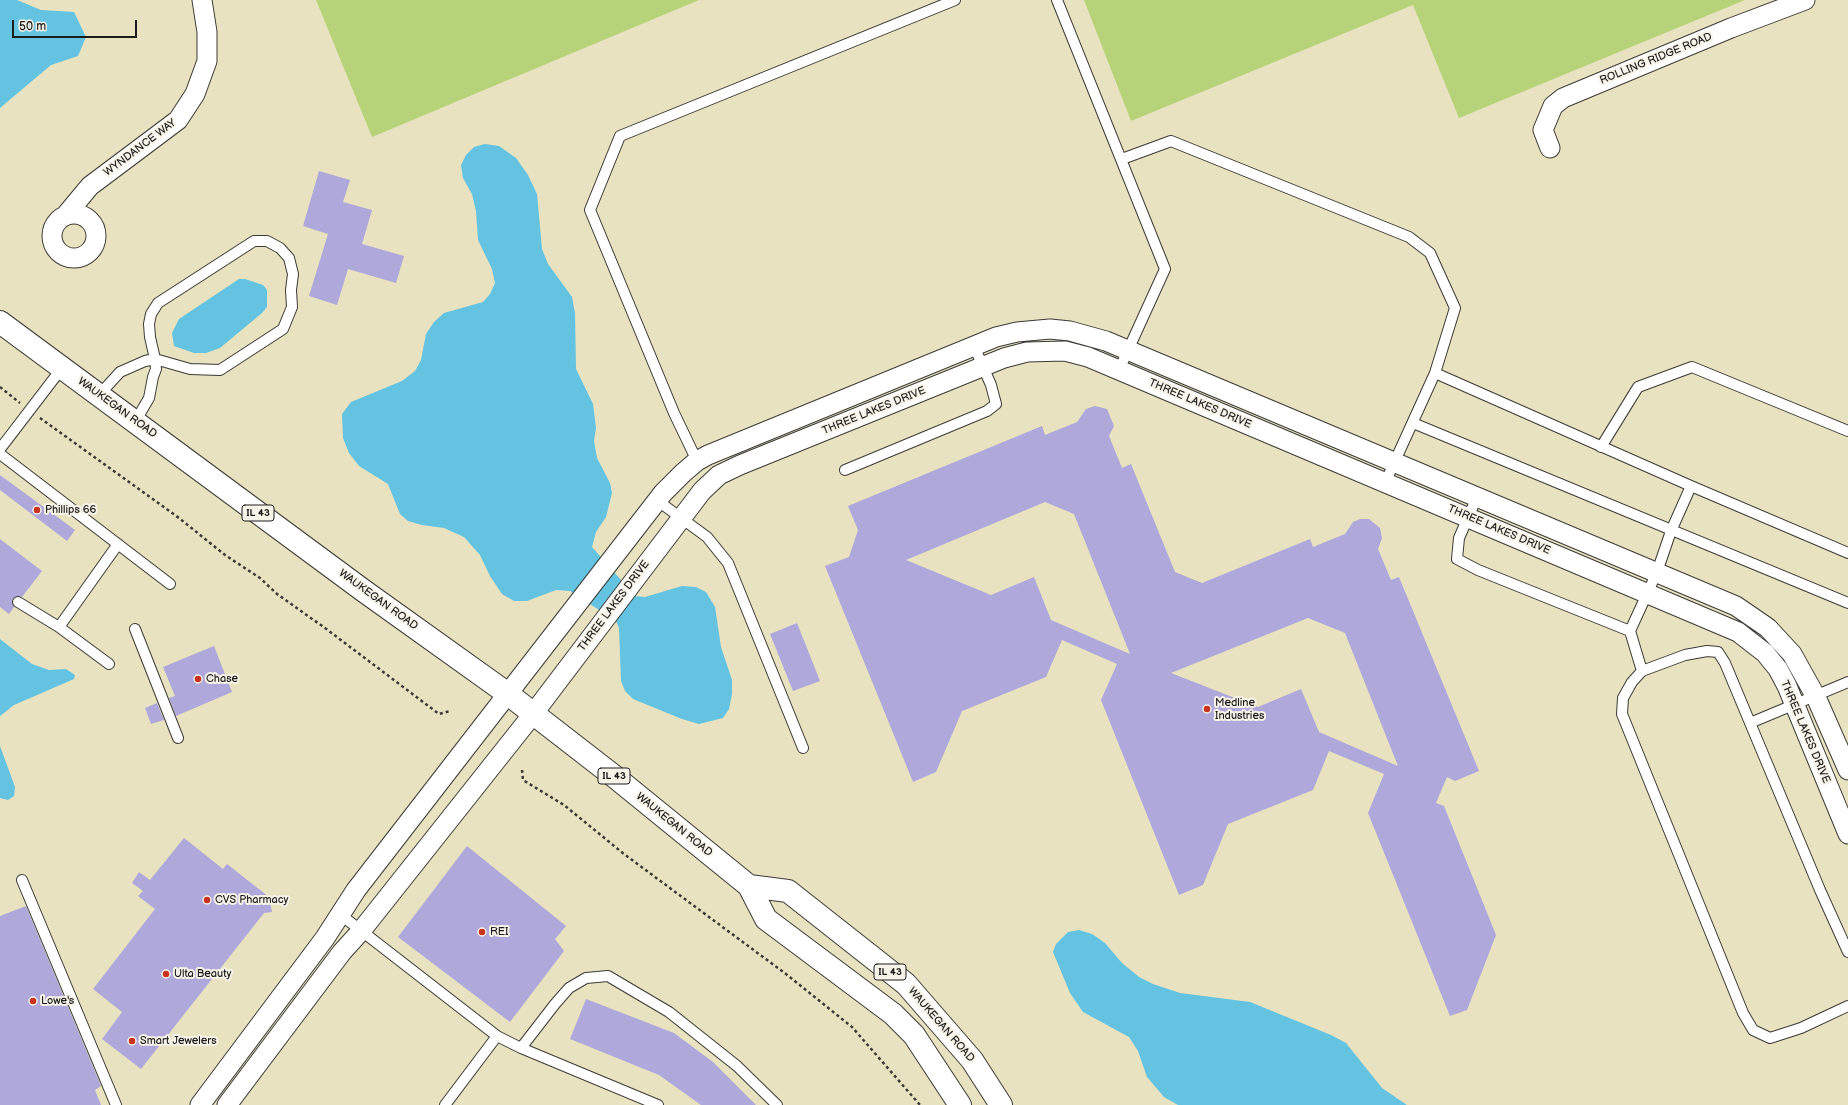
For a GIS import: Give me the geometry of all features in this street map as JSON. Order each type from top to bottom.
[{"type":"main road","name":"WAUKEGAN ROAD","points":[[0,322],[364,591],[508,694],[615,776],[749,886],[766,919],[893,1014],[914,1035],[960,1105]]},
{"type":"main road","name":"WAUKEGAN ROAD","points":[[749,886],[788,891],[906,984],[972,1060],[1000,1105]]},
{"type":"street","name":"WYNDANCE WAY","points":[[65,216],[90,186],[178,120],[195,94],[206,61],[207,32],[202,0]]},
{"type":"street","name":"ROLLING RIDGE ROAD","points":[[1550,148],[1543,130],[1553,106],[1563,98],[1732,28],[1805,0]]},
{"type":"street","name":"THREE LAKES DRIVE","points":[[200,1105],[341,915],[356,890],[573,609],[658,501],[683,473],[697,461],[996,337],[1017,332],[1050,329],[1070,331],[1106,341],[1736,606],[1768,628],[1792,654],[1816,697],[1848,770]]},
{"type":"street","name":"THREE LAKES DRIVE","points":[[227,1105],[342,952],[361,931],[533,714],[702,491],[719,475],[740,465],[983,366],[1004,358],[1027,352],[1064,351],[1088,358],[1119,370],[1647,592],[1738,632],[1765,653],[1778,669],[1848,834]]},
{"type":"lane","points":[[697,461],[674,413],[590,210],[620,136],[955,0]]},
{"type":"lane","points":[[1057,0],[1165,269],[1119,370]]},
{"type":"lane","points":[[1122,159],[1171,141],[1409,238],[1430,253],[1454,308],[1435,373],[1386,483]]},
{"type":"lane","points":[[99,395],[120,372],[145,361],[155,359],[184,368],[220,370],[283,329],[292,307],[291,290],[293,274],[289,258],[280,248],[268,241],[254,241],[158,303],[151,314],[149,324],[155,359],[156,369],[152,378],[149,398],[135,422]]},
{"type":"lane","points":[[845,470],[987,410],[996,404],[983,366],[974,346]]},
{"type":"lane","points":[[1601,447],[1638,387],[1692,367],[1848,431]]},
{"type":"lane","points":[[0,449],[62,368]]},
{"type":"lane","points":[[1435,373],[1601,447],[1848,553]]},
{"type":"lane","points":[[1413,423],[1848,603]]},
{"type":"lane","points":[[0,454],[170,584]]},
{"type":"lane","points":[[1642,671],[1630,631],[1657,572],[1672,531],[1692,486]]},
{"type":"lane","points":[[1477,497],[1459,538],[1457,560],[1478,570],[1630,631]]},
{"type":"lane","points":[[658,501],[680,519],[707,537],[728,563],[803,748]]},
{"type":"lane","points":[[59,627],[118,544]]},
{"type":"lane","points":[[18,602],[59,627],[109,664]]},
{"type":"lane","points":[[135,629],[178,738]]},
{"type":"lane","points":[[1848,952],[1820,890],[1725,663],[1718,652],[1685,655],[1642,671],[1632,682],[1623,698],[1622,714],[1742,1013],[1753,1030],[1770,1038],[1801,1028],[1848,1006]]},
{"type":"lane","points":[[1750,724],[1848,682]]},
{"type":"lane","points":[[22,880],[116,1105]]},
{"type":"lane","points":[[341,915],[497,1036],[521,1048],[658,1105]]},
{"type":"lane","points":[[521,1048],[569,988],[586,978],[608,976],[669,1012],[737,1066],[777,1105]]},
{"type":"lane","points":[[445,1105],[497,1036]]},
{"type":"path","points":[[0,387],[179,518],[225,555],[260,578],[277,594],[325,628],[439,714],[450,711]]},
{"type":"path","points":[[522,770],[523,780],[564,805],[631,859],[786,974],[852,1027],[920,1105]]},
{"type":"green space","points":[[316,0],[699,0],[372,137]]},
{"type":"green space","points":[[1084,0],[1745,0],[1459,118],[1413,5],[1131,121]]},
{"type":"water","points":[[0,0],[17,0],[41,10],[74,12],[86,37],[78,56],[51,65],[0,108]]},
{"type":"water","points":[[485,144],[499,146],[516,158],[528,175],[537,194],[542,249],[548,264],[572,297],[575,313],[576,369],[593,404],[596,428],[594,441],[597,458],[610,483],[612,493],[606,517],[596,532],[592,547],[635,596],[645,597],[682,586],[696,587],[706,592],[715,607],[721,647],[732,680],[732,694],[729,709],[723,718],[699,724],[682,719],[633,699],[625,691],[621,681],[619,628],[616,621],[570,591],[556,590],[527,601],[514,601],[502,594],[490,576],[480,555],[464,537],[444,528],[422,525],[408,521],[400,514],[388,484],[359,466],[349,453],[343,438],[342,414],[351,402],[402,381],[415,371],[421,360],[426,334],[434,322],[444,313],[483,302],[490,294],[495,283],[492,269],[478,240],[476,211],[472,194],[463,178],[461,165],[466,155],[474,147]]},
{"type":"water","points":[[239,279],[245,279],[263,285],[267,290],[267,307],[262,313],[220,348],[206,353],[194,353],[174,346],[172,333],[179,319]]},
{"type":"water","points":[[0,639],[32,664],[49,670],[66,669],[75,675],[74,679],[14,705],[0,716]]},
{"type":"water","points":[[0,746],[15,787],[14,796],[8,800],[0,798]]},
{"type":"water","points":[[1079,930],[1092,934],[1105,943],[1122,963],[1139,977],[1153,984],[1180,993],[1250,1002],[1331,1035],[1346,1043],[1382,1088],[1407,1105],[1178,1105],[1164,1097],[1147,1077],[1138,1051],[1129,1037],[1083,1012],[1070,993],[1053,952],[1056,944],[1068,932]]},
{"type":"building","points":[[319,171],[350,180],[343,202],[372,210],[362,244],[404,256],[396,283],[348,269],[337,305],[309,296],[328,234],[303,226]]},
{"type":"building","name":"Medline Industries","points":[[1095,406],[1107,409],[1114,426],[1109,436],[1122,468],[1131,464],[1175,572],[1202,583],[1310,539],[1313,547],[1345,534],[1353,522],[1360,519],[1369,519],[1380,528],[1382,538],[1378,549],[1391,580],[1399,577],[1479,771],[1455,781],[1447,777],[1436,803],[1444,806],[1496,935],[1467,1010],[1450,1016],[1368,813],[1384,774],[1329,751],[1313,790],[1228,824],[1203,885],[1179,895],[1101,700],[1117,664],[1062,640],[1046,677],[962,711],[936,772],[913,782],[825,566],[849,557],[858,530],[848,506],[1042,426],[1045,435],[1077,422],[1086,409]],"holes":[[[1045,502],[1074,514],[1130,654],[1051,620],[1034,577],[991,595],[906,560]],[[1308,618],[1345,633],[1398,766],[1319,732],[1301,689],[1258,707],[1171,673]]]},
{"type":"building","name":"Phillips 66","points":[[0,475],[75,530],[67,541],[0,490]]},
{"type":"building","points":[[0,539],[42,571],[22,597],[18,596],[13,598],[12,602],[14,607],[9,614],[0,607]]},
{"type":"building","points":[[797,623],[820,681],[793,691],[770,634]]},
{"type":"building","name":"Chase","points":[[214,646],[232,692],[176,716],[169,698],[175,696],[163,667]]},
{"type":"building","points":[[157,703],[164,720],[151,724],[145,708]]},
{"type":"building","points":[[184,838],[223,869],[227,864],[269,897],[272,912],[264,913],[141,1069],[102,1039],[122,1012],[93,989],[155,909],[138,896],[143,891],[132,883],[139,872],[150,880]]},
{"type":"building","name":"REI","points":[[467,846],[566,926],[555,939],[564,951],[510,1022],[398,937]]},
{"type":"building","name":"Lowe's","points":[[26,906],[101,1086],[95,1090],[101,1105],[0,1105],[0,916]]},
{"type":"building","points":[[586,999],[674,1033],[713,1062],[756,1105],[701,1105],[659,1075],[570,1039]]},
{"type":"place","name":"Phillips 66","points":[[37,510]]},
{"type":"place","name":"Chase","points":[[198,679]]},
{"type":"place","name":"Medline Industries","points":[[1207,709]]},
{"type":"place","name":"CVS Pharmacy","points":[[207,900]]},
{"type":"place","name":"REI","points":[[482,932]]},
{"type":"place","name":"Ulta Beauty","points":[[166,974]]},
{"type":"place","name":"Lowe's","points":[[33,1001]]},
{"type":"place","name":"Smart Jewelers","points":[[132,1041]]}]
